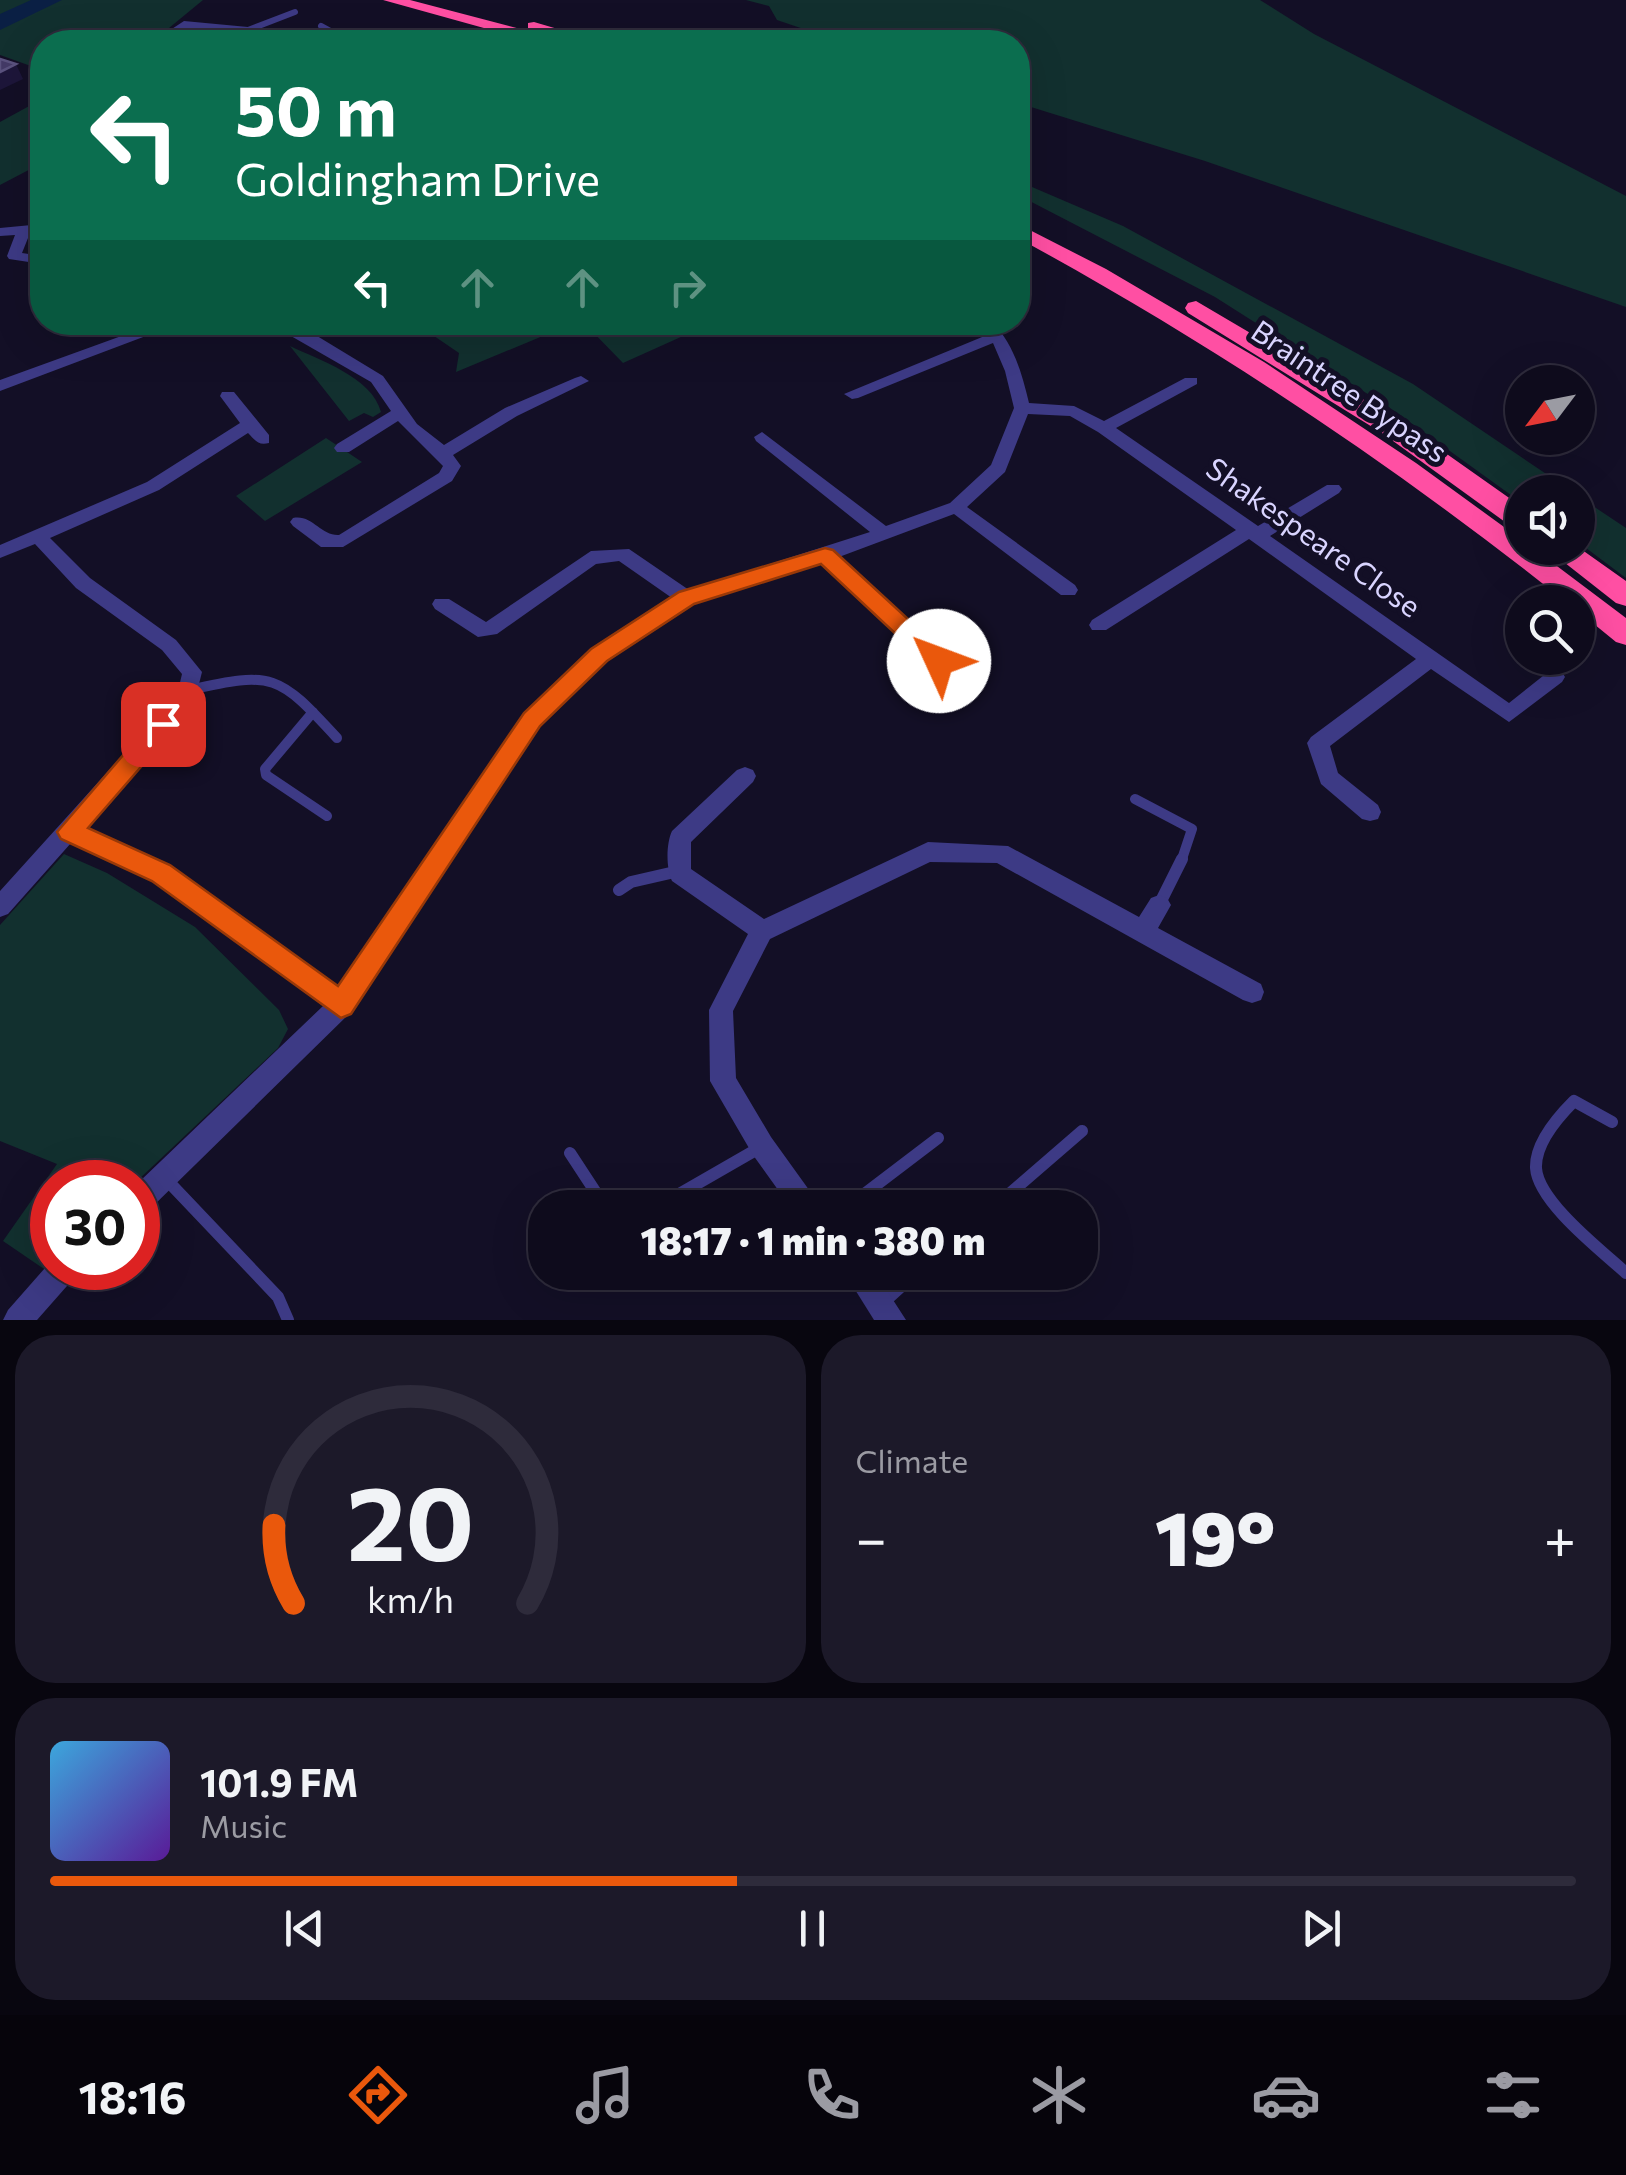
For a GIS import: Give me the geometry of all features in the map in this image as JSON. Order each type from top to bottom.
[{"type":"highway","points":[[391,0],[506,30]]},
{"type":"highway","points":[[434,0],[548,30]]},
{"type":"highway","name":"Braintree Bypass","points":[[1030,219],[1270,350],[1390,427],[1505,508]]},
{"type":"highway","name":"Braintree Bypass","points":[[1030,237],[1156,306],[1341,422],[1446,496],[1626,634]]},
{"type":"highway","points":[[1583,565],[1626,596]]},
{"type":"street","points":[[172,30],[179,24],[248,30]]},
{"type":"street","points":[[0,232],[30,229]]},
{"type":"street","points":[[24,230],[14,256],[30,258]]},
{"type":"street","points":[[0,386],[140,335]]},
{"type":"street","points":[[299,522],[327,542],[344,541],[446,477],[452,466],[443,453],[411,428],[377,379],[300,335]]},
{"type":"street","points":[[160,1181],[341,1005],[532,719],[599,655],[686,598],[825,556],[956,508],[999,468],[1022,408],[997,336],[852,394]]},
{"type":"street","points":[[443,453],[511,412],[581,380]]},
{"type":"street","points":[[1104,428],[1190,382]]},
{"type":"street","points":[[228,396],[263,439]]},
{"type":"street","name":"Shakespeare Close","points":[[1022,408],[1074,411],[1104,428],[1509,714],[1554,677]]},
{"type":"street","points":[[342,448],[399,413]]},
{"type":"street","points":[[0,552],[152,486],[250,424]]},
{"type":"street","points":[[762,436],[885,534]]},
{"type":"street","points":[[1099,624],[1333,489]]},
{"type":"street","points":[[956,508],[1068,590]]},
{"type":"street","points":[[0,907],[10,882],[70,832],[186,698],[192,672],[169,645],[82,583],[39,537]]},
{"type":"street","points":[[442,604],[478,630],[490,629],[591,558],[622,554],[686,598]]},
{"type":"street","points":[[825,556],[939,661]]},
{"type":"street","points":[[1370,812],[1330,778],[1318,743],[1432,658]]},
{"type":"street","points":[[745,776],[726,806],[680,838],[680,874],[762,930]]},
{"type":"street","points":[[70,832],[161,873],[341,1005]]},
{"type":"street","points":[[795,1190],[762,1146],[723,1081],[721,1010],[762,930],[928,852],[1000,853],[1252,992]]},
{"type":"street","points":[[1144,930],[1159,905]]},
{"type":"street","points":[[18,1320],[45,1290]]},
{"type":"street","points":[[871,1290],[887,1312]]},
{"type":"lane","points":[[248,30],[295,12]]},
{"type":"lane","points":[[321,26],[328,30]]},
{"type":"lane","points":[[188,690],[248,676],[268,676],[284,682],[337,738]]},
{"type":"lane","points":[[313,712],[265,768],[266,774],[327,816]]},
{"type":"lane","points":[[1136,800],[1192,829],[1188,848],[1159,905]]},
{"type":"lane","points":[[618,890],[631,882],[680,870]]},
{"type":"lane","points":[[1612,1122],[1574,1101],[1563,1111],[1535,1165],[1538,1181],[1583,1233],[1626,1273]]},
{"type":"lane","points":[[1014,1190],[1082,1132]]},
{"type":"lane","points":[[870,1190],[938,1138]]},
{"type":"lane","points":[[686,1190],[762,1146]]},
{"type":"lane","points":[[570,1154],[594,1190]]},
{"type":"lane","points":[[164,1177],[278,1297],[288,1320]]},
{"type":"lane","points":[[887,1312],[904,1290]]},
{"type":"green space","points":[[0,0],[203,0],[167,30],[30,30],[30,66],[0,55]]},
{"type":"green space","points":[[746,0],[1260,0],[1314,34],[1626,196],[1626,307],[1205,161],[1030,107],[1030,30],[807,30],[777,20],[769,6]]},
{"type":"green space","points":[[30,106],[30,169],[0,185],[0,122]]},
{"type":"green space","points":[[1030,186],[1123,226],[1413,384],[1505,446],[1505,455],[1518,455],[1548,475],[1505,475],[1505,491],[1393,410],[1215,297],[1030,201]]},
{"type":"green space","points":[[433,335],[545,335],[456,372],[459,353]]},
{"type":"green space","points":[[596,335],[685,335],[623,363]]},
{"type":"green space","points":[[290,346],[356,379],[376,400],[381,412],[373,417],[364,413],[349,421]]},
{"type":"green space","points":[[326,438],[362,462],[265,521],[236,496]]},
{"type":"green space","points":[[1595,507],[1626,528],[1626,578],[1595,555]]},
{"type":"green space","points":[[64,854],[107,873],[195,927],[279,1010],[288,1029],[278,1048],[159,1160],[47,1160],[0,1141],[0,925]]},
{"type":"green space","points":[[30,1202],[30,1259],[3,1241]]},
{"type":"building","points":[[0,59],[16,64],[0,72]]},
{"type":"waterway","points":[[0,23],[50,0]]},
{"type":"route","points":[[163,724],[70,832],[161,873],[341,1005],[532,719],[599,655],[686,598],[825,556],[939,661]]}]
